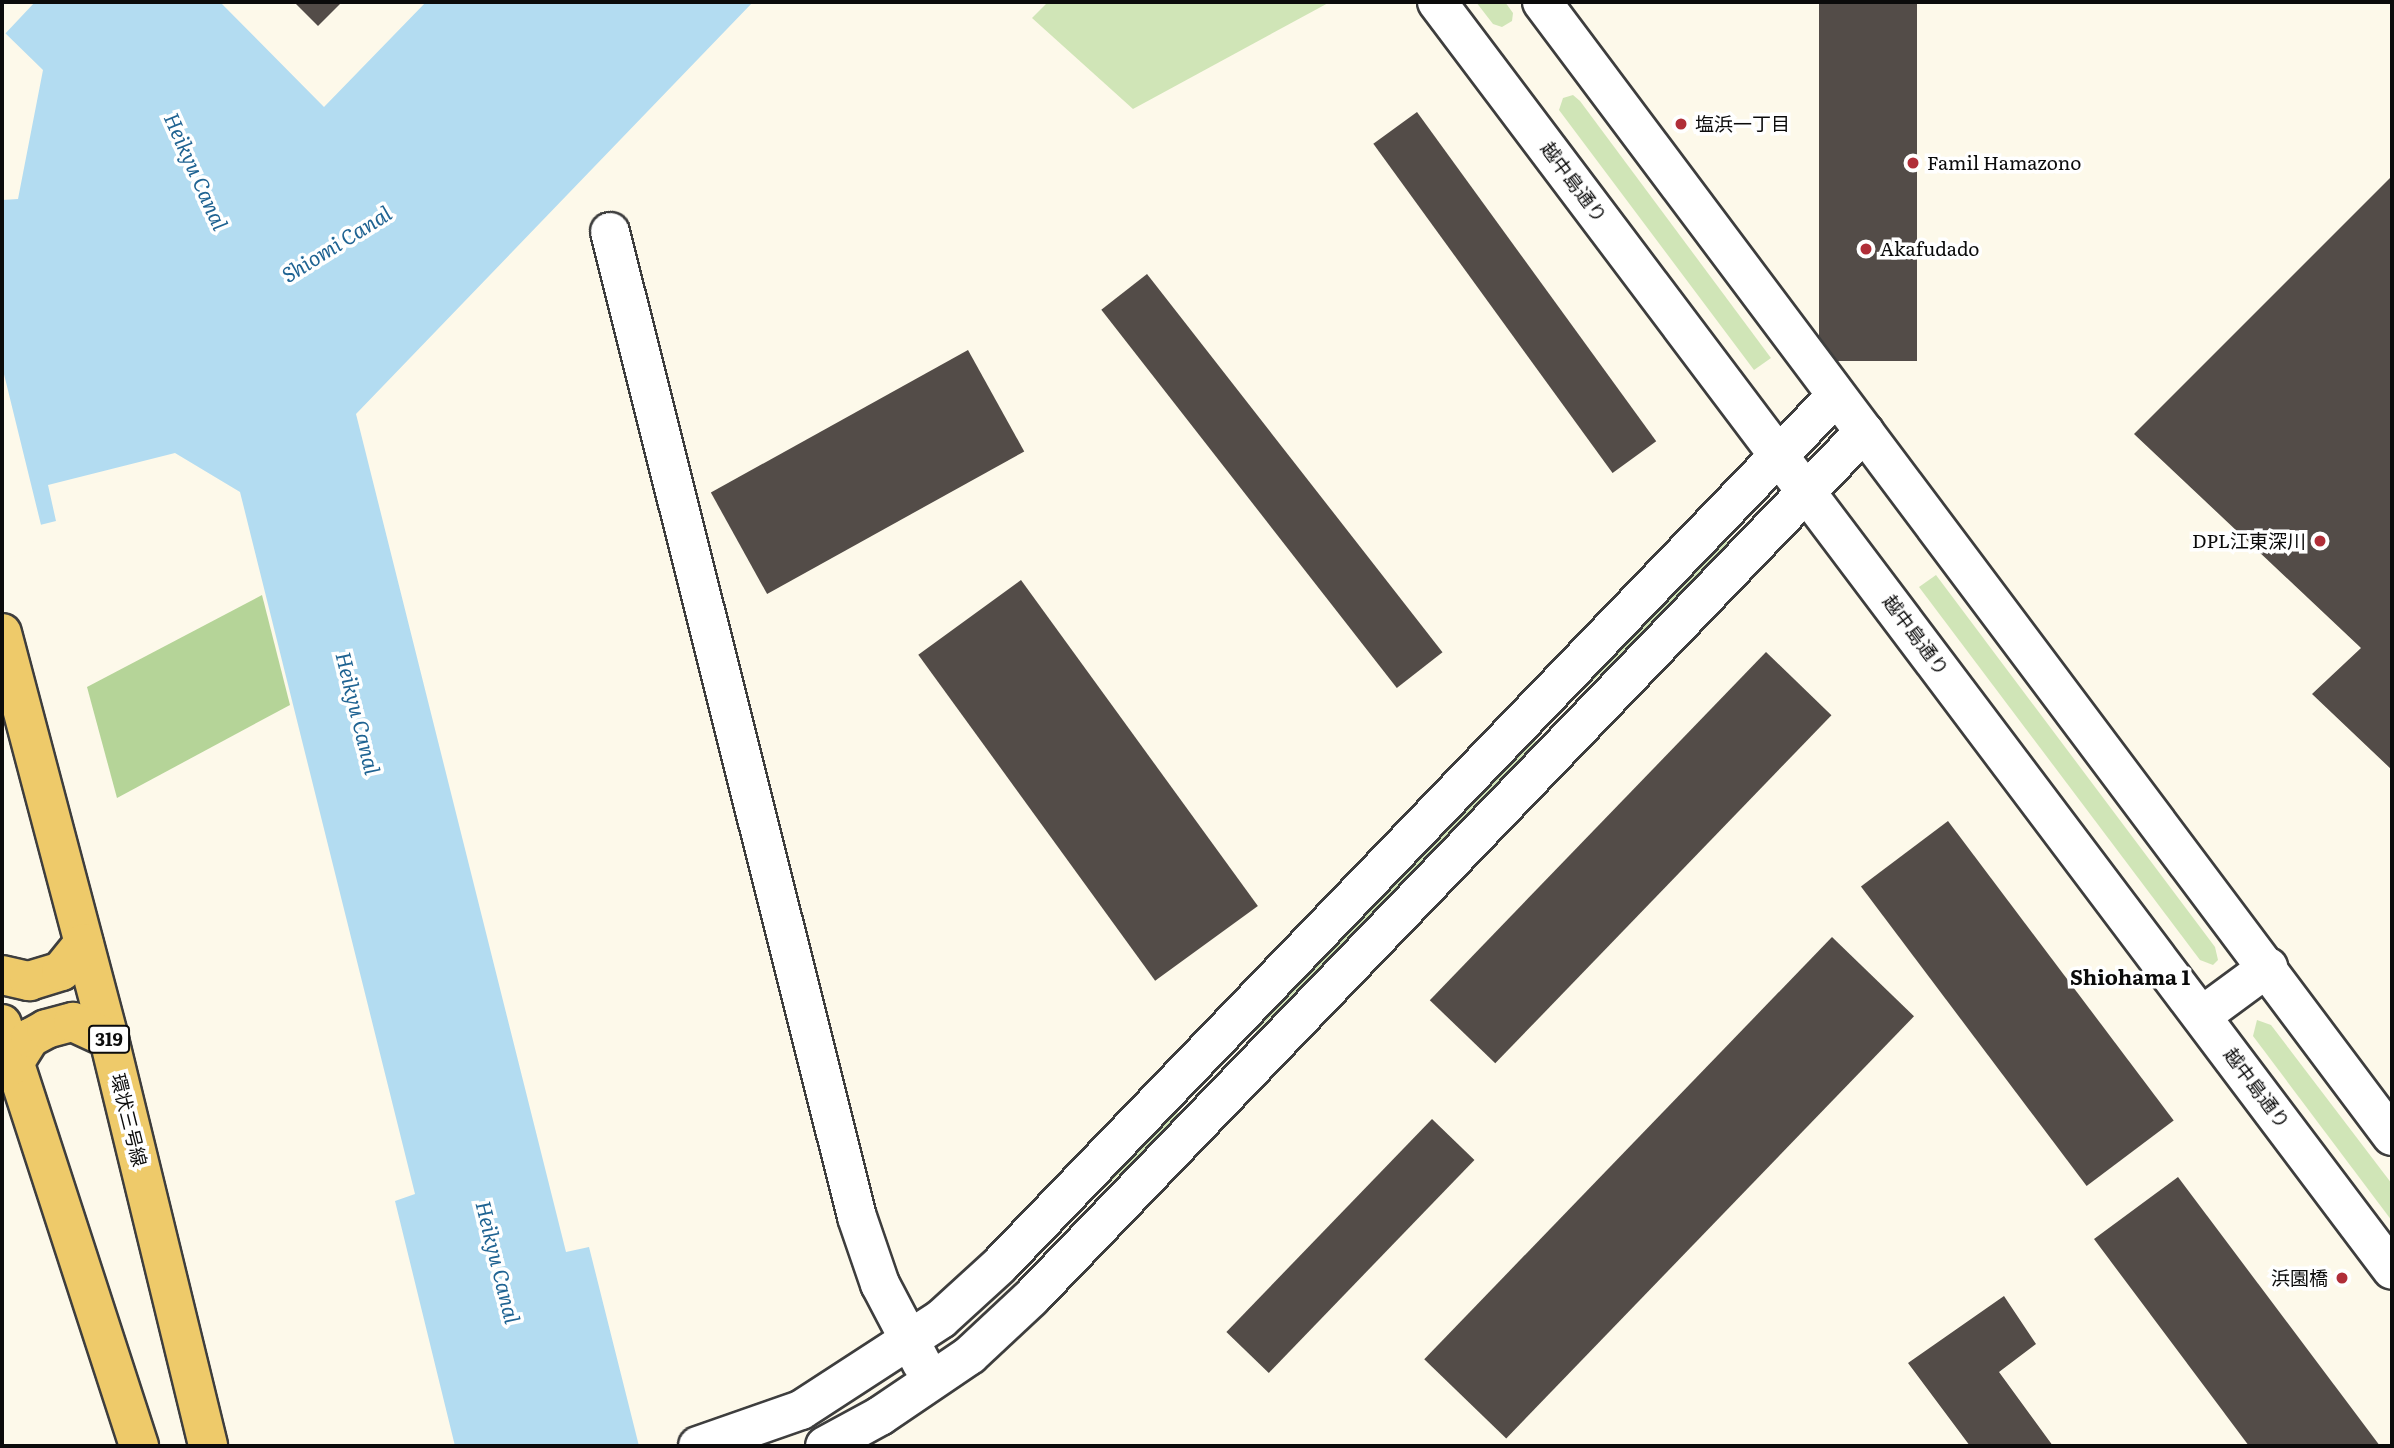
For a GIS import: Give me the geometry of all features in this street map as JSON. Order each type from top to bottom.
[{"type":"main road","name":"環状三号線","points":[[2,633],[109,1039],[208,1446]]},
{"type":"main road","points":[[2,975],[29,981],[61,971],[84,943]]},
{"type":"main road","points":[[13,1065],[30,1038],[73,1021],[109,1039]]},
{"type":"main road","points":[[2,1024],[13,1065],[139,1446]]},
{"type":"street","name":"越中島通り","points":[[1437,2],[2203,1015],[2392,1270]]},
{"type":"street","points":[[1542,2],[2268,967],[2392,1136]]},
{"type":"street","points":[[610,232],[857,1217],[880,1283],[930,1382]]},
{"type":"street","points":[[698,1446],[801,1410],[941,1320],[999,1266],[1836,396]]},
{"type":"street","points":[[825,1446],[930,1382],[970,1354],[1031,1298],[1864,432]]},
{"type":"street","points":[[2203,1015],[2268,967]]},
{"type":"green space","points":[[1048,2],[1330,2],[1133,109],[1032,18]]},
{"type":"green space","points":[[1476,2],[1505,2],[1513,13],[1512,21],[1502,27],[1493,24]]},
{"type":"green space","points":[[1573,95],[1771,358],[1754,370],[1559,110],[1563,98]]},
{"type":"green space","points":[[1726,539],[1730,545],[1584,690],[1584,685]]},
{"type":"green space","points":[[1936,575],[2215,947],[2218,960],[2213,965],[2200,960],[1919,587]]},
{"type":"green space","points":[[262,595],[290,705],[117,798],[87,687]]},
{"type":"green space","points":[[1530,740],[1536,741],[1534,749],[1256,1032],[1256,1025]]},
{"type":"green space","points":[[2257,1020],[2271,1025],[2392,1184],[2392,1221],[2253,1036]]},
{"type":"green space","points":[[1178,1111],[1177,1118],[1103,1190],[1104,1184],[1171,1112]]},
{"type":"water","points":[[2,2],[220,2],[324,107],[426,2],[753,2],[356,414],[566,1252],[589,1247],[639,1446],[455,1446],[395,1201],[415,1194],[240,492],[175,453],[48,485],[56,521],[28,528],[2,556],[2,200],[18,199],[43,70],[2,30]]},
{"type":"pier","points":[[2,2],[35,2],[3,36],[2,34]]},
{"type":"pier","points":[[2,366],[42,529],[32,531],[35,551],[2,560]]},
{"type":"building","points":[[294,2],[342,2],[318,26]]},
{"type":"building","points":[[1819,2],[1917,2],[1917,361],[1819,361]]},
{"type":"building","points":[[1417,112],[1656,441],[1613,473],[1373,144]]},
{"type":"building","name":"DPL江東深川","points":[[2392,176],[2392,770],[2312,694],[2361,648],[2134,434]]},
{"type":"building","points":[[1147,274],[1443,652],[1397,688],[1101,310]]},
{"type":"building","points":[[968,350],[1024,451],[767,594],[711,493]]},
{"type":"building","points":[[1021,580],[1258,906],[1155,981],[918,655]]},
{"type":"building","points":[[1766,652],[1831,715],[1495,1063],[1430,1000]]},
{"type":"building","points":[[1948,821],[2174,1120],[2087,1186],[1861,887]]},
{"type":"building","points":[[1832,937],[1914,1016],[1506,1438],[1424,1359]]},
{"type":"building","points":[[1432,1119],[1474,1160],[1269,1373],[1226,1332]]},
{"type":"building","points":[[2178,1177],[2380,1446],[2249,1446],[2094,1239]]},
{"type":"building","points":[[2004,1296],[2036,1344],[1999,1372],[2053,1446],[1970,1446],[1908,1363]]},
{"type":"place","name":"塩浜一丁目","points":[[1681,124]]},
{"type":"place","name":"Famil Hamazono","points":[[1913,163]]},
{"type":"place","name":"Akafudado","points":[[1866,249]]},
{"type":"place","name":"DPL江東深川","points":[[2320,541]]},
{"type":"place","name":"浜園橋","points":[[2342,1278]]},
{"type":"district","name":"Shiohama 1","points":[[2130,976]]},
{"type":"water label","name":"Heikyu Canal","points":[[197,171]]},
{"type":"water label","name":"Shiomi Canal","points":[[336,243]]},
{"type":"water label","name":"Heikyu Canal","points":[[359,713]]},
{"type":"water label","name":"Heikyu Canal","points":[[499,1262]]}]
